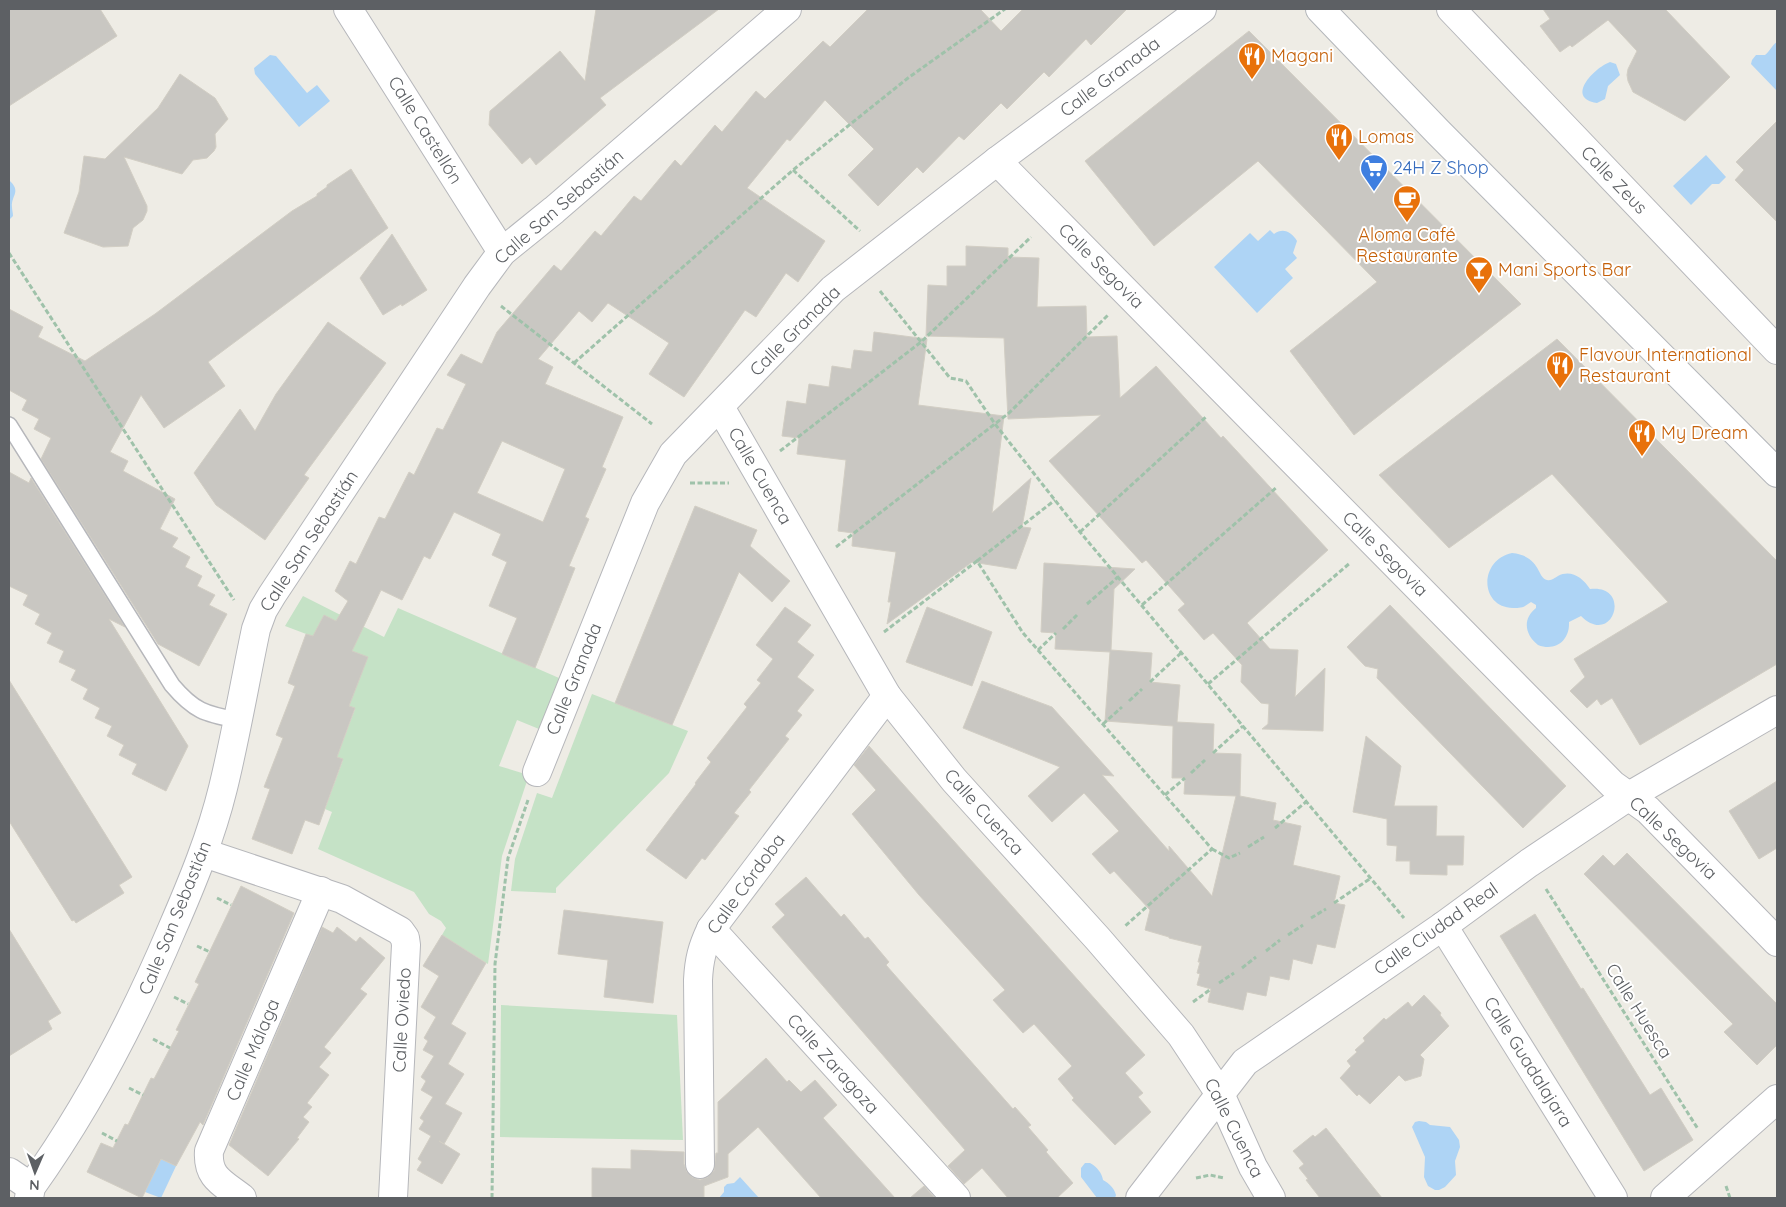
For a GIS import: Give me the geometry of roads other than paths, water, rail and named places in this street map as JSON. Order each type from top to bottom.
[{"type":"street","name":"Calle Castellón","points":[[348,9],[502,252]]},
{"type":"street","name":"Calle San Sebastián","points":[[30,1192],[87,1103],[131,1021],[153,975],[204,853],[223,788],[256,629],[263,610],[477,286],[502,252],[554,210],[787,9]]},
{"type":"street","name":"Calle Granada","points":[[537,772],[645,503],[672,454],[720,408],[833,290],[997,162],[1202,9]]},
{"type":"street","points":[[1320,9],[1445,139],[1777,473]]},
{"type":"street","name":"Calle Zeus","points":[[1451,9],[1777,350]]},
{"type":"street","name":"Calle Segovia","points":[[997,162],[1613,785],[1630,796],[1655,817],[1777,942]]},
{"type":"street","name":"Calle Cuenca","points":[[720,408],[887,696],[954,780],[1098,939],[1181,1035],[1220,1094],[1253,1167],[1271,1198]]},
{"type":"street","name":"Calle Córdoba","points":[[700,1164],[699,960],[704,944],[711,929],[887,696]]},
{"type":"street","name":"Calle Ciudad Real","points":[[1140,1198],[1245,1062],[1443,926],[1529,863],[1630,796],[1777,710]]},
{"type":"street","name":"Calle Oviedo","points":[[204,853],[342,899],[400,931],[404,938],[406,945],[393,1198]]},
{"type":"street","name":"Calle Málaga","points":[[242,1198],[214,1174],[210,1167],[209,1151],[321,891]]},
{"type":"street","name":"Calle Guadalajara","points":[[1443,926],[1613,1198]]},
{"type":"street","name":"Calle Zaragoza","points":[[711,929],[956,1198]]},
{"type":"street","points":[[1666,1198],[1777,1099]]},
{"type":"street","points":[[9,1172],[30,1192]]},
{"type":"lane","points":[[9,425],[172,685],[188,702],[208,714],[237,720]]},
{"type":"water","points":[[1777,42],[1777,91],[1751,64],[1756,55],[1765,55]]},
{"type":"water","points":[[270,55],[276,56],[307,93],[317,85],[330,101],[299,127],[255,74],[254,68]]},
{"type":"water","points":[[1610,62],[1616,64],[1620,75],[1608,86],[1605,99],[1597,103],[1588,100],[1583,95],[1583,89],[1590,76]]},
{"type":"water","points":[[1706,155],[1726,177],[1719,184],[1712,184],[1691,205],[1673,186]]},
{"type":"water","points":[[9,180],[13,184],[15,191],[12,203],[13,216],[9,220]]},
{"type":"water","points":[[1270,230],[1274,234],[1284,231],[1293,235],[1297,241],[1293,253],[1297,258],[1285,269],[1293,278],[1257,313],[1214,267],[1250,233],[1258,241]]},
{"type":"water","points":[[1512,553],[1528,558],[1547,580],[1552,580],[1563,574],[1572,574],[1584,581],[1590,589],[1603,590],[1611,596],[1614,604],[1614,613],[1602,625],[1592,624],[1581,616],[1569,622],[1567,634],[1561,643],[1551,647],[1538,645],[1530,637],[1527,627],[1529,617],[1536,608],[1536,605],[1531,602],[1519,608],[1502,606],[1494,600],[1489,592],[1487,583],[1493,564],[1501,557]]},
{"type":"water","points":[[1419,1121],[1430,1125],[1450,1127],[1459,1140],[1460,1147],[1455,1161],[1456,1175],[1445,1187],[1439,1190],[1428,1186],[1424,1177],[1425,1157],[1412,1127],[1415,1122]]},
{"type":"water","points":[[161,1159],[176,1166],[161,1198],[145,1192]]},
{"type":"water","points":[[1085,1163],[1090,1163],[1099,1170],[1103,1180],[1114,1190],[1115,1198],[1097,1198],[1081,1177],[1081,1168]]},
{"type":"water","points":[[740,1177],[759,1198],[719,1198],[727,1184],[734,1183]]},
{"type":"place","name":"Magani","points":[[1252,80]]},
{"type":"place","name":"Lomas","points":[[1339,161]]},
{"type":"place","name":"24H Z Shop","points":[[1374,192]]},
{"type":"place","name":"Aloma Café Restaurante","points":[[1407,223]]},
{"type":"place","name":"Mani Sports Bar","points":[[1479,294]]},
{"type":"place","name":"Flavour International Restaurant","points":[[1560,389]]},
{"type":"place","name":"My Dream","points":[[1642,457]]}]
